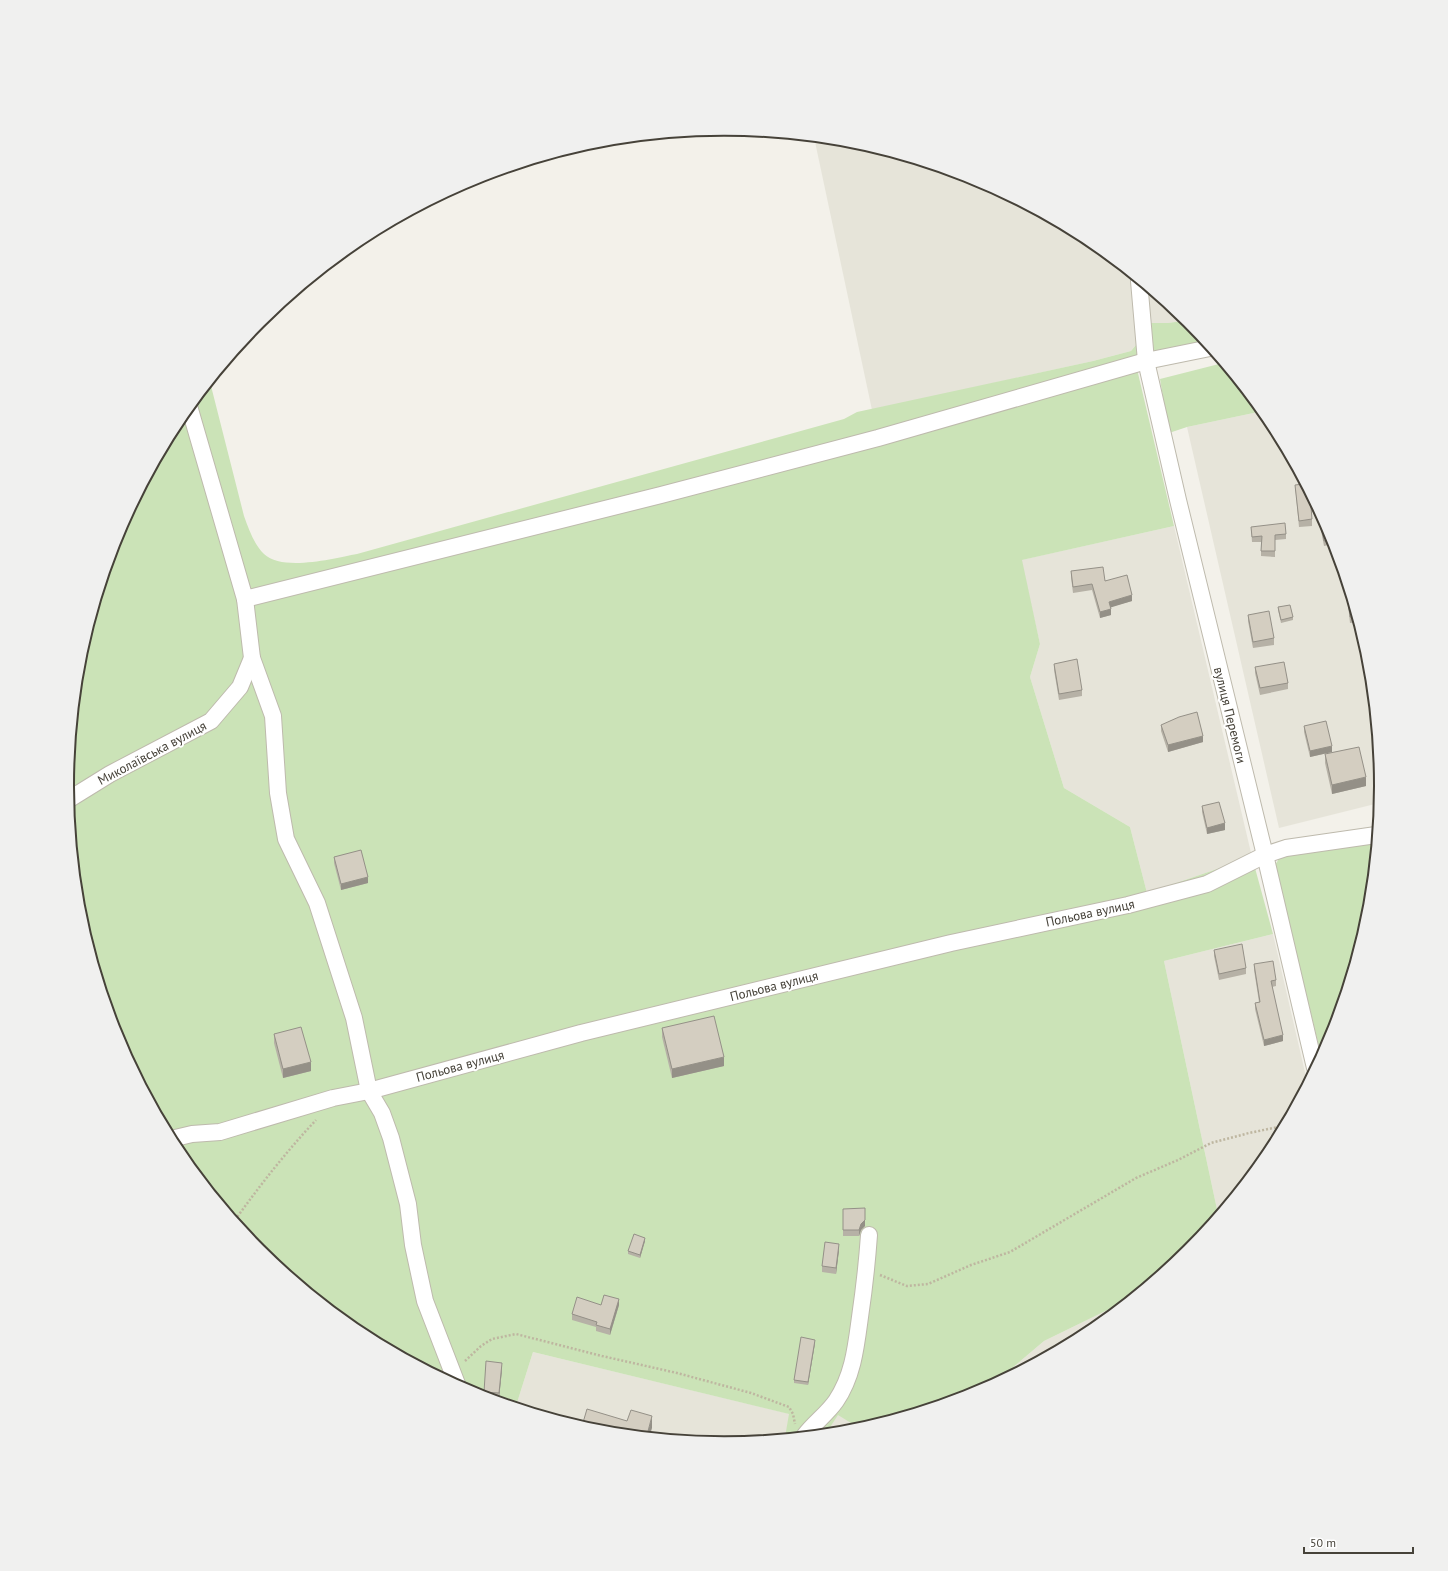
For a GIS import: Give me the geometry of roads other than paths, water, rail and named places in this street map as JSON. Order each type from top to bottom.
[{"type":"street","name":"вулиця Перемоги","points":[[1140,286],[1146,361],[1313,1060]]},
{"type":"street","points":[[245,599],[645,499],[870,440],[1146,361],[1205,349]]},
{"type":"street","points":[[191,414],[245,599],[252,658],[273,716],[278,793],[286,839],[317,903],[354,1018],[369,1091],[382,1113],[408,1204],[413,1245],[426,1301],[454,1376]]},
{"type":"street","name":"Миколаївська вулиця","points":[[74,796],[110,774],[211,721],[240,686],[252,658]]},
{"type":"street","name":"Польова вулиця","points":[[178,1137],[192,1134],[220,1132],[333,1098],[369,1091],[597,1029],[951,943],[1128,905],[1207,884],[1265,855],[1286,848],[1372,836]]},
{"type":"street","points":[[800,1431],[821,1419],[836,1401],[851,1372],[867,1270],[869,1235]]}]
